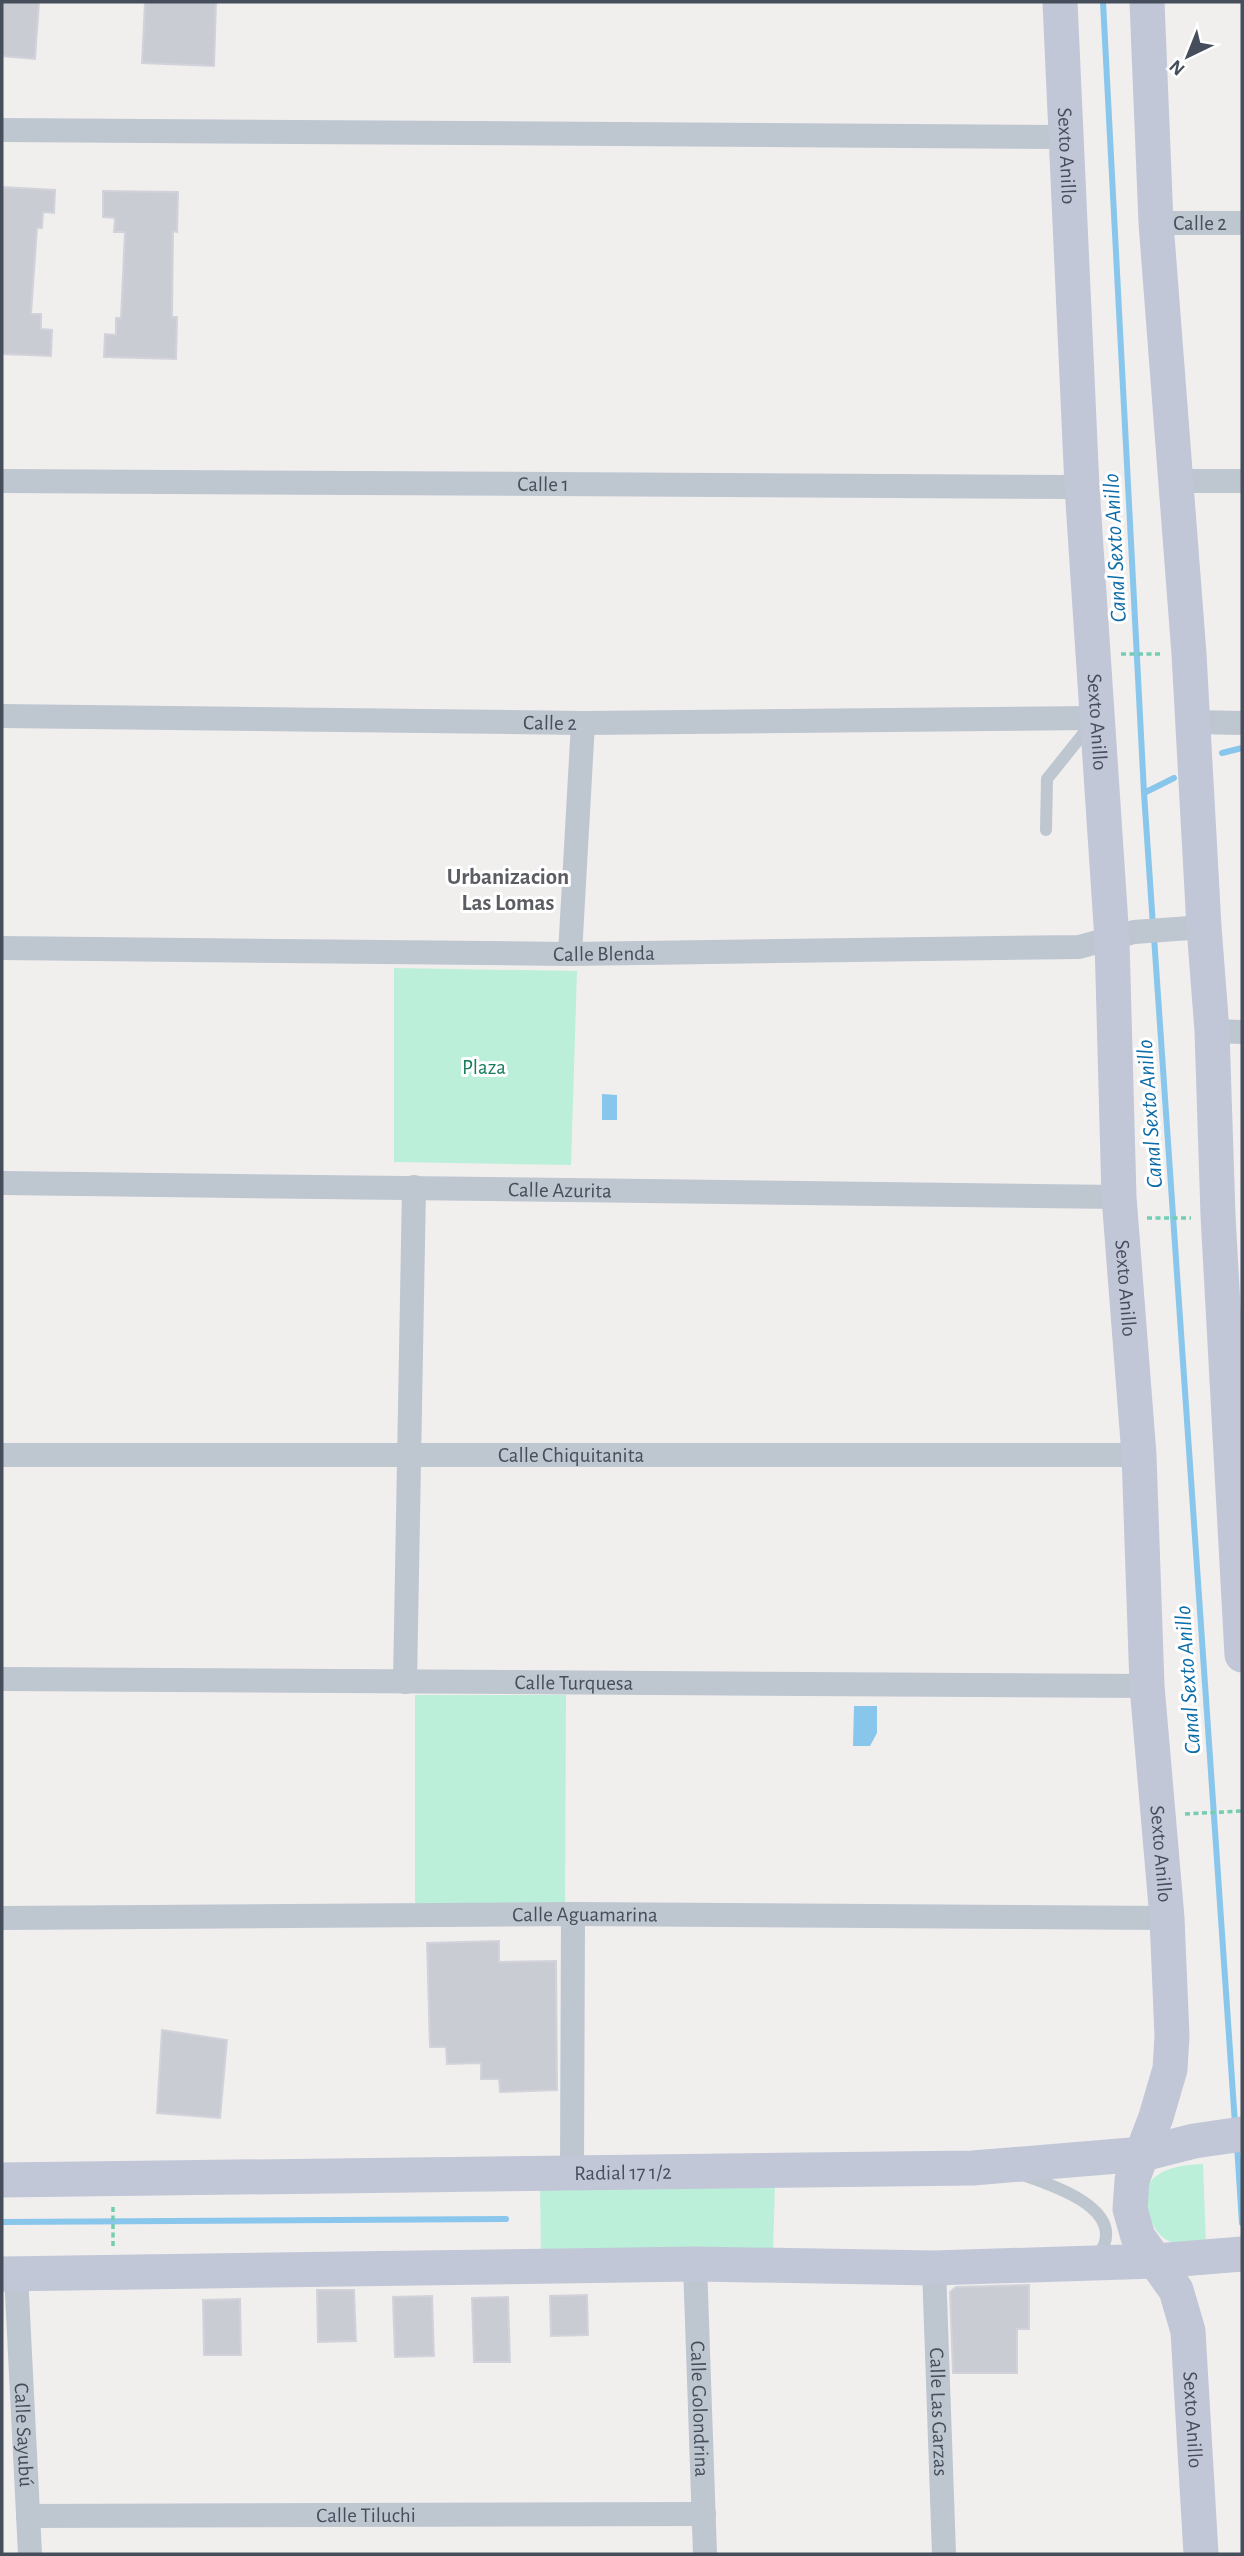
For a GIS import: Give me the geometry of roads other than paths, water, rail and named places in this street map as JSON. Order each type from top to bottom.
[{"type":"main road","name":"Sexto Anillo","points":[[1059,2],[1096,718],[1123,936],[1147,1686],[1167,1918],[1172,2036],[1170,2069],[1132,2180],[1130,2209],[1139,2237],[1176,2290],[1188,2331],[1201,2554]]},
{"type":"main road","points":[[1147,2],[1156,223],[1194,722],[1192,928],[1227,1032],[1242,1655]]},
{"type":"main road","name":"Radial 17 1/2","points":[[2,2180],[995,2166],[1143,2154],[1194,2141],[1242,2134]]},
{"type":"main road","points":[[9,2274],[695,2264],[934,2268],[1156,2261],[1242,2254]]},
{"type":"street","points":[[2,130],[1065,137]]},
{"type":"street","name":"Calle 2","points":[[1156,223],[1242,222]]},
{"type":"street","name":"Calle 1","points":[[2,481],[1082,487]]},
{"type":"street","points":[[1176,481],[1242,481]]},
{"type":"street","name":"Calle 2","points":[[2,716],[583,723],[1096,718]]},
{"type":"street","points":[[1194,722],[1242,723]]},
{"type":"street","points":[[570,954],[583,723]]},
{"type":"street","name":"Calle Blenda","points":[[2,948],[570,954],[1079,947],[1123,936],[1192,928]]},
{"type":"street","name":"Calle Azurita","points":[[2,1183],[414,1187],[1131,1208]]},
{"type":"street","points":[[405,1682],[414,1187]]},
{"type":"street","name":"Calle Chiquitanita","points":[[2,1455],[1139,1455]]},
{"type":"street","name":"Calle Turquesa","points":[[2,1679],[1147,1686]]},
{"type":"street","points":[[572,2172],[573,1914]]},
{"type":"street","name":"Calle Aguamarina","points":[[2,1918],[573,1914],[1167,1918]]},
{"type":"street","name":"Calle Golondrina","points":[[695,2264],[705,2554]]},
{"type":"street","name":"Calle Las Garzas","points":[[934,2268],[944,2554]]},
{"type":"street","name":"Calle Sayubú","points":[[9,2274],[30,2554]]},
{"type":"street","name":"Calle Tiluchi","points":[[27,2516],[704,2514]]},
{"type":"lane","points":[[1046,830],[1047,779],[1096,718]]},
{"type":"lane","points":[[995,2166],[1074,2195],[1093,2210],[1105,2225],[1105,2234],[1104,2244],[1092,2262]]},
{"type":"water","points":[[602,1094],[617,1095],[617,1120],[602,1120]]},
{"type":"water","points":[[854,1706],[877,1706],[877,1733],[870,1746],[853,1746]]},
{"type":"waterway","name":"Canal Sexto Anillo","points":[[1103,2],[1153,926]]},
{"type":"waterway","points":[[1222,753],[1242,748]]},
{"type":"waterway","points":[[1144,793],[1174,778]]},
{"type":"waterway","name":"Canal Sexto Anillo","points":[[1154,937],[1235,2124]]},
{"type":"waterway","name":"Canal Sexto Anillo","points":[[1237,2145],[1242,2223]]},
{"type":"waterway","points":[[2,2222],[506,2219]]},
{"type":"district","name":"Urbanizacion Las Lomas","points":[[508,889]]},
{"type":"park label","name":"Plaza","points":[[484,1067]]}]
